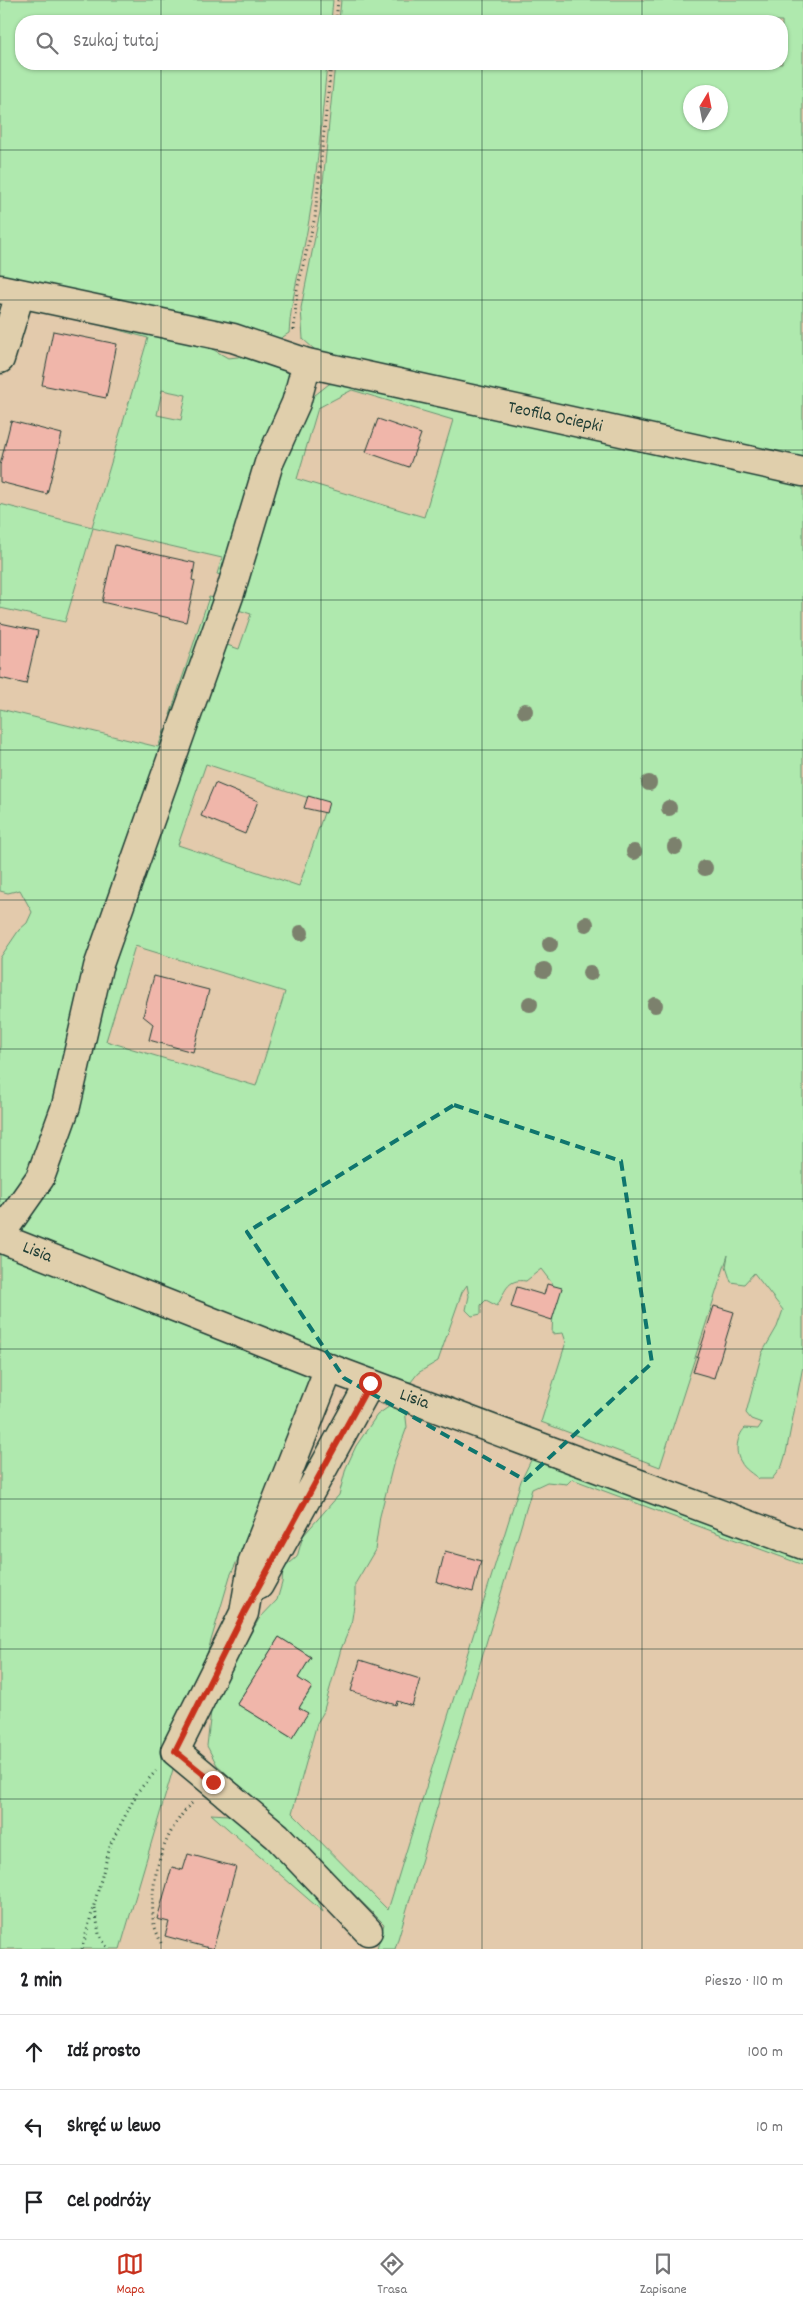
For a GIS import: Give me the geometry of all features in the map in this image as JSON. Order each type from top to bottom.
[{"type":"street","name":"Teofila Ociepki","points":[[10,291],[233,338],[307,363],[803,472]]},
{"type":"street","points":[[0,359],[10,291]]},
{"type":"street","points":[[0,1237],[40,1178],[63,1115],[98,967],[230,593],[269,463],[296,403],[307,363]]},
{"type":"street","name":"Lisia","points":[[0,1237],[330,1368],[803,1545]]},
{"type":"street","points":[[244,1613],[253,1561],[330,1368]]},
{"type":"street","points":[[368,1931],[277,1836],[175,1751],[244,1613],[370,1383]]},
{"type":"path","points":[[337,15],[338,0]]},
{"type":"path","points":[[307,363],[293,334],[298,290],[315,217],[330,70]]},
{"type":"path","points":[[82,1949],[111,1843],[138,1791],[175,1751]]},
{"type":"path","points":[[161,1943],[153,1918],[156,1868],[180,1814],[213,1782]]},
{"type":"path","points":[[94,1905],[98,1934],[108,1949]]},
{"type":"highlighted area","points":[[454,1105],[621,1161],[652,1363],[525,1480],[344,1378],[247,1232]]},
{"type":"green space","points":[[0,0],[333,0],[332,15],[15,15],[15,70],[326,70],[320,142],[312,200],[292,305],[289,333],[275,342],[0,281]]},
{"type":"green space","points":[[341,0],[803,0],[803,465],[349,361],[315,350],[303,339],[301,308],[320,212],[334,70],[788,70],[788,15],[340,15]]},
{"type":"green space","points":[[110,322],[198,341],[228,358],[238,357],[245,353],[282,363],[289,374],[291,388],[228,577],[217,574],[222,558],[93,528],[65,622],[0,608],[0,504],[92,527],[148,338],[100,325]],"holes":[[[162,390],[186,395],[181,420],[157,415]]]},
{"type":"green space","points":[[342,382],[803,486],[803,1366],[786,1453],[782,1466],[772,1479],[759,1479],[742,1465],[737,1444],[745,1428],[758,1429],[762,1423],[751,1419],[746,1413],[762,1353],[777,1327],[783,1310],[754,1273],[744,1284],[731,1282],[726,1267],[728,1255],[660,1467],[541,1422],[566,1342],[563,1333],[552,1334],[554,1286],[541,1269],[526,1281],[510,1284],[497,1306],[486,1300],[481,1305],[481,1314],[472,1316],[466,1310],[469,1296],[467,1285],[462,1292],[438,1361],[418,1373],[411,1382],[405,1382],[337,1363],[332,1353],[327,1352],[325,1357],[13,1234],[92,1025],[224,644],[239,649],[251,614],[235,609],[275,478],[305,403],[329,384]],"holes":[[[352,390],[453,420],[424,517],[297,479],[318,408]],[[206,764],[327,804],[299,886],[178,845]],[[135,946],[285,992],[256,1086],[106,1041]]]},
{"type":"green space","points":[[209,597],[221,599],[180,718],[170,715]]},
{"type":"green space","points":[[0,709],[158,747],[165,729],[169,730],[43,1148],[0,1221],[0,958],[19,930],[27,923],[32,912],[20,890],[8,893],[0,891]]},
{"type":"green space","points":[[0,1250],[309,1374],[311,1384],[256,1520],[230,1576],[120,1949],[0,1949]]},
{"type":"green space","points":[[393,1404],[405,1409],[407,1427],[393,1465],[380,1516],[375,1550],[355,1584],[351,1625],[341,1649],[323,1713],[317,1723],[292,1813],[388,1910],[521,1481],[533,1456],[803,1556],[803,1565],[572,1479],[567,1484],[547,1482],[532,1489],[395,1949],[377,1949],[384,1924],[289,1830],[217,1765],[207,1746],[211,1711],[224,1680],[259,1619],[277,1600],[282,1583],[283,1569],[297,1557],[303,1536],[339,1495],[346,1468],[356,1446],[377,1415]],"holes":[[[279,1637],[311,1657],[298,1678],[312,1688],[299,1708],[307,1714],[292,1738],[237,1704]]]},
{"type":"green space","points":[[211,1814],[228,1815],[244,1824],[313,1889],[323,1912]]},
{"type":"building","points":[[53,331],[117,344],[106,398],[42,385]]},
{"type":"building","points":[[378,419],[421,434],[409,467],[366,452]]},
{"type":"building","points":[[11,421],[62,434],[47,494],[0,482],[0,465]]},
{"type":"building","points":[[115,545],[195,563],[192,580],[195,581],[186,622],[102,602]]},
{"type":"building","points":[[0,623],[38,631],[26,684],[0,678]]},
{"type":"building","points":[[215,783],[258,801],[245,834],[201,816]]},
{"type":"building","points":[[308,796],[329,802],[326,813],[304,808]]},
{"type":"building","points":[[154,976],[209,990],[193,1052],[149,1040],[153,1024],[143,1016]]},
{"type":"building","points":[[547,1284],[562,1288],[552,1320],[511,1307],[517,1287],[544,1295]]},
{"type":"building","points":[[714,1306],[734,1312],[714,1378],[693,1372]]},
{"type":"building","points":[[445,1551],[481,1561],[473,1592],[437,1582]]},
{"type":"building","points":[[279,1637],[311,1657],[298,1678],[312,1687],[299,1708],[308,1713],[292,1738],[237,1704]]},
{"type":"building","points":[[360,1660],[420,1679],[412,1706],[397,1701],[396,1705],[351,1691]]},
{"type":"building","points":[[188,1854],[236,1867],[213,1949],[165,1936],[169,1922],[157,1919],[172,1867],[183,1870]]},
{"type":"route","points":[[213,1782],[175,1751],[244,1613],[370,1383]]}]
